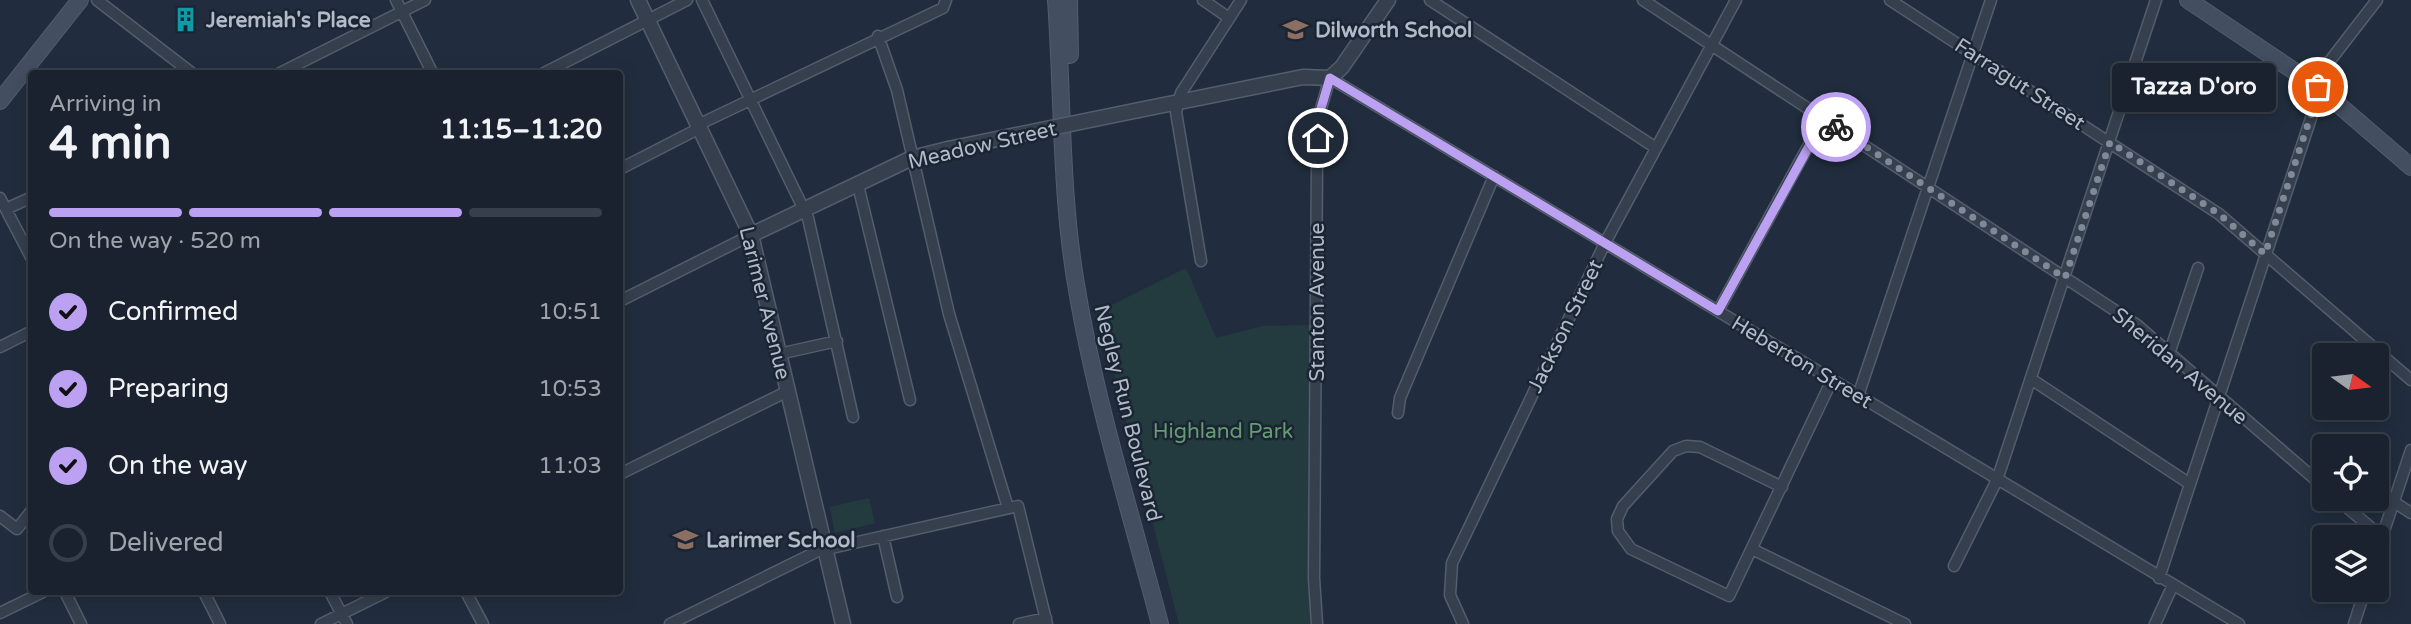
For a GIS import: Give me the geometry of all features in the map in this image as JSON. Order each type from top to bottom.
[{"type":"main road","points":[[0,101],[80,0]]},
{"type":"main road","name":"Negley Run Boulevard","points":[[1056,0],[1067,207],[1076,290],[1093,367],[1160,624]]},
{"type":"main road","name":"Negley Run Boulevard","points":[[1069,0],[1074,185],[1085,288],[1102,365],[1170,624]]},
{"type":"main road","points":[[2196,2],[2318,87],[2410,164]]},
{"type":"street","points":[[97,0],[188,70]]},
{"type":"street","points":[[396,0],[431,70]]},
{"type":"street","points":[[286,70],[425,0]]},
{"type":"street","name":"Larimer Avenue","points":[[638,0],[751,235],[843,624]]},
{"type":"street","points":[[550,70],[687,0]]},
{"type":"street","points":[[702,0],[804,209],[853,417]]},
{"type":"street","points":[[623,167],[750,99],[878,36],[943,8],[946,0]]},
{"type":"street","points":[[1202,0],[1229,18]]},
{"type":"street","points":[[1201,261],[1176,112],[1179,102],[1241,0]]},
{"type":"street","name":"Stanton Avenue","points":[[1317,624],[1314,578],[1319,115],[1330,78],[1342,67],[1388,0]]},
{"type":"street","points":[[1430,0],[1656,148]]},
{"type":"street","name":"Sheridan Avenue","points":[[1643,0],[2137,325],[2312,477]]},
{"type":"street","name":"Jackson Street","points":[[1463,624],[1450,595],[1452,563],[1605,243],[1737,0]]},
{"type":"street","name":"Farragut Street","points":[[1890,0],[2219,214],[2411,380]]},
{"type":"street","points":[[1858,396],[1991,0]]},
{"type":"street","points":[[1954,566],[1997,480],[2156,0]]},
{"type":"street","points":[[2159,578],[2316,100],[2319,75],[2377,0]]},
{"type":"street","points":[[878,36],[897,90],[949,314],[1008,508]]},
{"type":"street","name":"Meadow Street","points":[[623,299],[912,158],[1304,76],[1330,78]]},
{"type":"street","name":"Heberton Street","points":[[1330,78],[2172,587],[2239,624]]},
{"type":"street","points":[[1718,311],[1824,119]]},
{"type":"street","points":[[1398,413],[1400,398],[1494,176]]},
{"type":"street","points":[[858,185],[910,400]]},
{"type":"street","points":[[0,198],[28,251]]},
{"type":"street","points":[[6,209],[28,199]]},
{"type":"street","points":[[2169,354],[2198,268]]},
{"type":"street","points":[[0,347],[28,333]]},
{"type":"street","points":[[779,354],[837,341]]},
{"type":"street","points":[[2031,379],[2190,484]]},
{"type":"street","points":[[1782,487],[1700,447],[1686,446],[1673,451],[1623,506],[1617,519],[1618,531],[1631,549],[1730,596],[1782,487],[1832,380]]},
{"type":"street","points":[[623,473],[788,391]]},
{"type":"street","points":[[2386,525],[2411,450]]},
{"type":"street","points":[[2394,502],[2411,513]]},
{"type":"street","points":[[670,624],[825,549],[1018,506],[1046,621],[1019,624]]},
{"type":"street","points":[[2351,511],[2368,525]]},
{"type":"street","points":[[0,516],[17,529],[28,515]]},
{"type":"street","points":[[883,536],[897,597]]},
{"type":"street","points":[[1752,549],[1905,624]]},
{"type":"street","points":[[2155,624],[2172,587]]},
{"type":"street","points":[[0,613],[37,595]]},
{"type":"street","points":[[66,595],[81,624]]},
{"type":"street","points":[[206,595],[220,624]]},
{"type":"street","points":[[332,595],[344,619]]},
{"type":"street","points":[[321,624],[344,619],[381,595]]},
{"type":"street","points":[[468,595],[483,624]]},
{"type":"street","points":[[2354,624],[2361,602]]},
{"type":"green space","name":"Highland Park","points":[[1186,268],[1216,338],[1262,326],[1317,325],[1317,624],[1179,624],[1098,312]]},
{"type":"green space","points":[[869,498],[875,523],[835,533],[830,507]]},
{"type":"way so far","points":[[1836,127],[2065,278],[2110,142],[2219,214],[2265,254],[2318,87]]},
{"type":"place","name":"Jeremiah's Place","points":[[186,20]]},
{"type":"place","name":"Dilworth School","points":[[1295,30]]},
{"type":"place","name":"Tazza D'oro","points":[[2318,87]]},
{"type":"place","name":"Larimer School","points":[[686,540]]},
{"type":"route","points":[[1318,138],[1319,115],[1330,78],[1718,311],[1824,119],[1836,127]]}]
